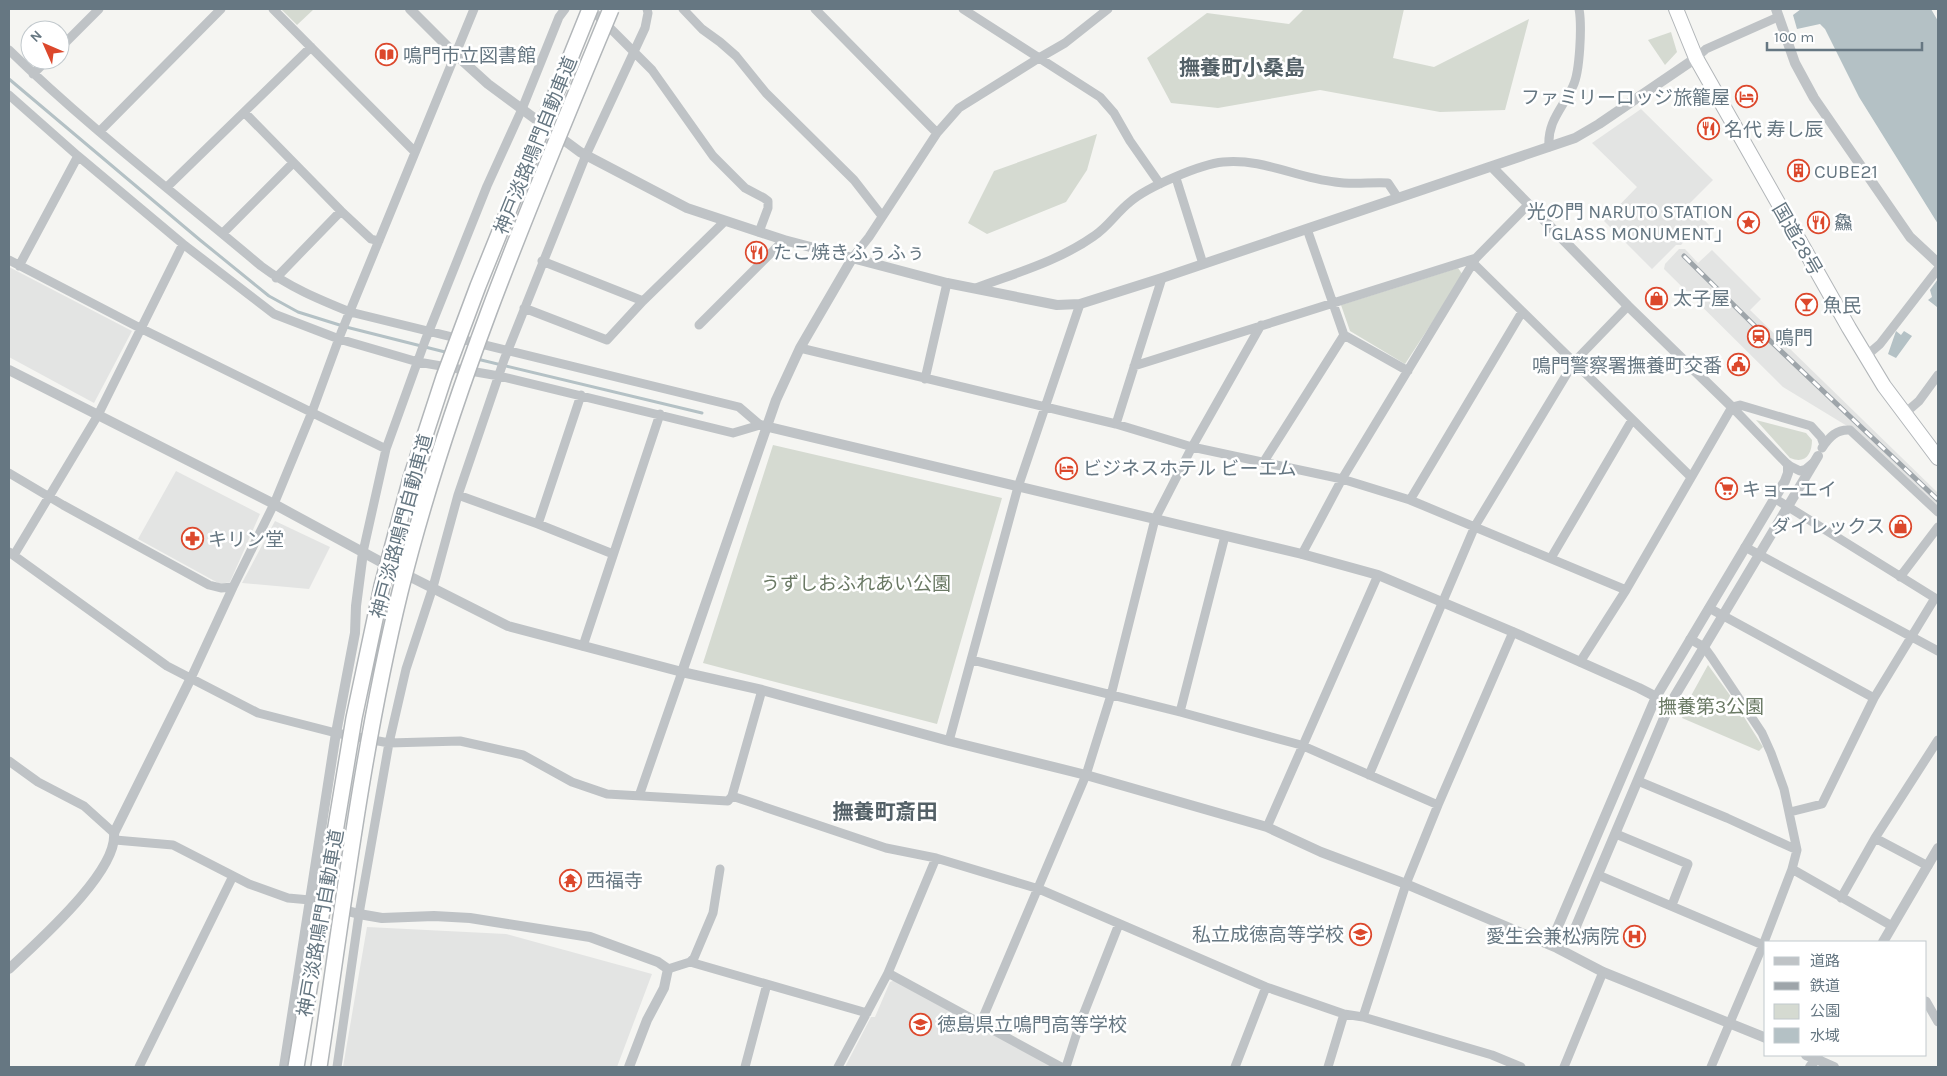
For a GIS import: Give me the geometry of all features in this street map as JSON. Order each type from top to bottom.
[{"type":"highway","name":"神戸淡路鳴門自動車道","points":[[296,1067],[354,718],[382,586],[411,478],[444,377],[475,295],[591,9]]},
{"type":"highway","name":"神戸淡路鳴門自動車道","points":[[319,1067],[372,723],[401,592],[431,484],[488,313],[611,9]]},
{"type":"highway","name":"国道28号","points":[[1676,9],[1696,58],[1866,356],[1904,414],[1938,458]]},
{"type":"street","points":[[70,38],[99,9]]},
{"type":"street","points":[[100,131],[221,9]]},
{"type":"street","points":[[273,9],[415,152]]},
{"type":"street","points":[[410,9],[488,84],[586,155],[687,208],[784,240],[947,283],[1058,305],[1080,304],[1162,278],[1575,138],[1599,124],[1696,58],[1706,49],[1777,13],[1794,62],[1814,98],[1910,238],[1938,263]]},
{"type":"street","points":[[9,969],[76,903],[100,875],[114,837],[274,504],[312,412],[346,321],[474,9]]},
{"type":"street","points":[[284,1067],[336,733],[355,633],[356,606],[363,552],[386,449],[425,341],[487,186],[522,109],[559,17],[565,9]]},
{"type":"street","points":[[591,9],[652,70],[713,156],[735,180],[768,201],[768,208],[759,232]]},
{"type":"street","points":[[337,1067],[359,914],[389,743],[406,669],[433,587],[458,496],[507,351],[586,155],[645,28],[647,9]]},
{"type":"street","points":[[683,9],[702,29],[736,56],[766,93],[854,180],[882,216]]},
{"type":"street","points":[[816,9],[937,133]]},
{"type":"street","points":[[963,9],[1100,98],[1114,113],[1130,141],[1160,184]]},
{"type":"street","points":[[639,796],[763,426],[800,348],[853,257],[937,133],[959,108],[1065,43],[1108,9]]},
{"type":"street","points":[[1549,147],[1548,135],[1556,113],[1573,87],[1578,73],[1581,20],[1579,9]]},
{"type":"street","points":[[167,187],[311,47]]},
{"type":"street","points":[[9,50],[33,74],[276,278],[304,294],[350,312],[739,407],[763,426],[1302,554],[1378,574],[1514,632],[1670,704]]},
{"type":"street","points":[[33,74],[37,70]]},
{"type":"street","points":[[10,98],[183,244],[274,314],[340,336],[419,358],[500,373],[733,433],[763,426]]},
{"type":"street","points":[[245,113],[370,239],[379,241]]},
{"type":"street","points":[[19,266],[78,156]]},
{"type":"street","points":[[223,233],[293,162]]},
{"type":"street","points":[[976,288],[1062,255],[1095,236],[1131,201],[1160,184],[1207,165],[1223,162],[1248,162],[1335,182],[1388,183],[1398,198]]},
{"type":"street","points":[[1492,167],[1788,465],[1800,471],[1806,469],[1818,456]]},
{"type":"street","points":[[1176,178],[1203,264]]},
{"type":"street","points":[[1302,554],[1342,479],[1475,260],[1528,205]]},
{"type":"street","points":[[276,278],[341,211]]},
{"type":"street","points":[[524,308],[607,340],[643,300],[725,222]]},
{"type":"street","points":[[1307,229],[1344,335],[1408,371]]},
{"type":"street","points":[[699,325],[784,240]]},
{"type":"street","points":[[183,244],[98,415],[50,496],[12,554],[167,666],[258,713],[336,733],[389,743],[460,741],[523,755],[572,782],[607,794],[728,801],[732,796],[762,690]]},
{"type":"street","points":[[9,260],[140,328],[386,449]]},
{"type":"street","points":[[1134,366],[1333,302],[1475,260]]},
{"type":"street","points":[[1475,260],[1522,312],[1691,477]]},
{"type":"street","points":[[542,261],[643,300]]},
{"type":"street","points":[[1866,356],[1880,344],[1938,269]]},
{"type":"street","points":[[1116,424],[1162,278]]},
{"type":"street","points":[[925,379],[947,283]]},
{"type":"street","points":[[949,741],[1018,487],[1080,304]]},
{"type":"street","points":[[1368,775],[1475,526],[1574,362],[1628,306]]},
{"type":"street","points":[[1410,500],[1522,312]]},
{"type":"street","points":[[981,1022],[1086,775],[1111,695],[1155,520],[1192,447],[1261,325]]},
{"type":"street","points":[[1263,463],[1344,335]]},
{"type":"street","points":[[800,348],[1116,424],[1192,447],[1342,479],[1410,500],[1626,590]]},
{"type":"street","points":[[9,370],[274,504],[508,626],[1086,775],[1267,827],[1321,852],[1406,884],[1557,948],[1603,972],[1764,1037]]},
{"type":"street","points":[[1904,414],[1919,401],[1938,375]]},
{"type":"street","points":[[538,524],[581,395]]},
{"type":"street","points":[[1732,407],[1740,406],[1811,426],[1821,436],[1824,445]]},
{"type":"street","points":[[1580,662],[1626,590],[1732,407]]},
{"type":"street","points":[[583,646],[660,414]]},
{"type":"street","points":[[1551,558],[1632,420]]},
{"type":"street","points":[[1557,948],[1571,938],[1670,704],[1824,445],[1836,432],[1850,430],[1938,512]]},
{"type":"street","points":[[1557,948],[1556,931],[1656,697],[1785,480],[1788,473],[1788,465]]},
{"type":"street","points":[[9,472],[63,505],[210,585],[222,588],[233,586]]},
{"type":"street","points":[[458,496],[538,524],[613,554]]},
{"type":"street","points":[[1774,498],[1935,598],[1913,638],[1874,698],[1822,804],[1790,812]]},
{"type":"street","points":[[1900,577],[1938,527]]},
{"type":"street","points":[[1180,712],[1226,536]]},
{"type":"street","points":[[1745,547],[1938,651]]},
{"type":"street","points":[[1267,827],[1378,574]]},
{"type":"street","points":[[1709,608],[1874,698]]},
{"type":"street","points":[[1363,1018],[1406,884],[1438,805],[1514,632]]},
{"type":"street","points":[[1690,639],[1704,648],[1762,733],[1774,762],[1790,812],[1797,850],[1768,941]]},
{"type":"street","points":[[972,660],[1180,712],[1302,746],[1438,805]]},
{"type":"street","points":[[1841,898],[1875,838],[1938,740]]},
{"type":"street","points":[[9,761],[38,782],[84,806],[114,837],[173,845],[233,876],[288,898],[310,900],[359,914],[382,918],[434,916],[470,918],[590,937],[658,962],[668,968],[690,962],[694,958],[713,913],[720,870]]},
{"type":"street","points":[[1638,781],[1797,850]]},
{"type":"street","points":[[732,796],[886,848],[936,858],[1039,889],[1266,988],[1344,1014],[1492,1055],[1521,1067]]},
{"type":"street","points":[[1616,834],[1688,864],[1672,906]]},
{"type":"street","points":[[1875,838],[1928,866]]},
{"type":"street","points":[[1885,941],[1938,848]]},
{"type":"street","points":[[838,1067],[888,973],[936,858]]},
{"type":"street","points":[[1792,869],[1892,926]]},
{"type":"street","points":[[1598,875],[1672,906],[1765,941]]},
{"type":"street","points":[[139,1067],[233,876]]},
{"type":"street","points":[[1066,1067],[1080,1024],[1119,924]]},
{"type":"street","points":[[1711,1067],[1729,1023],[1764,950]]},
{"type":"street","points":[[690,962],[867,1013]]},
{"type":"street","points":[[629,1067],[647,1020],[664,988],[668,968]]},
{"type":"street","points":[[1564,1067],[1603,972]]},
{"type":"street","points":[[888,973],[1062,1067]]},
{"type":"street","points":[[745,1067],[767,984]]},
{"type":"street","points":[[1235,1067],[1266,988]]},
{"type":"street","points":[[1927,1003],[1938,1022]]},
{"type":"street","points":[[1328,1067],[1344,1014]]},
{"type":"street","points":[[1812,1059],[1834,1067]]},
{"type":"shaded area","points":[[1641,109],[1713,180],[1689,204],[1710,226],[1699,237],[1687,238],[1681,245],[1676,245],[1652,269],[1604,221],[1637,187],[1592,143]]},
{"type":"shaded area","points":[[1679,249],[1685,249],[1698,263],[1712,250],[1761,299],[1750,310],[1938,493],[1938,508],[1857,432],[1783,387],[1664,269],[1665,264]]},
{"type":"shaded area","points":[[9,267],[132,331],[94,403],[9,357]]},
{"type":"shaded area","points":[[176,471],[260,514],[230,582],[220,584],[138,539]]},
{"type":"shaded area","points":[[275,521],[330,547],[309,589],[242,583]]},
{"type":"shaded area","points":[[367,927],[506,934],[652,974],[617,1067],[343,1067]]},
{"type":"shaded area","name":"徳島県立鳴門高等学校","points":[[895,980],[1053,1067],[845,1067],[871,1017],[875,1017],[890,982]]},
{"type":"green space","points":[[281,9],[314,9],[297,25]]},
{"type":"green space","points":[[1304,9],[1404,9],[1393,58],[1434,67],[1529,19],[1505,110],[1440,112],[1320,90],[1218,108],[1171,103],[1147,58],[1207,13],[1289,24]]},
{"type":"green space","points":[[1671,32],[1677,52],[1665,65],[1648,40]]},
{"type":"green space","points":[[1097,134],[1087,170],[1066,202],[987,234],[968,223],[994,171]]},
{"type":"green space","points":[[1458,268],[1463,275],[1405,364],[1350,331],[1341,305]]},
{"type":"green space","points":[[1756,420],[1806,433],[1812,440],[1811,450],[1807,457],[1800,460],[1790,458]]},
{"type":"green space","name":"うずしおふれあい公園","points":[[773,445],[1002,498],[937,724],[703,663]]},
{"type":"green space","name":"撫養第3公園","points":[[1708,665],[1732,698],[1763,747],[1759,751],[1682,718],[1692,694]]},
{"type":"water","points":[[1801,9],[1931,9],[1938,21],[1938,224],[1859,97],[1825,29],[1820,24],[1797,29],[1793,15]]},
{"type":"water","points":[[1938,279],[1937,307],[1928,300],[1932,297],[1930,290]]},
{"type":"water","points":[[1896,331],[1901,335],[1904,331],[1912,336],[1896,358],[1888,354]]},
{"type":"waterway","points":[[9,79],[269,296],[298,312],[346,327],[449,353]]},
{"type":"waterway","points":[[477,359],[702,413]]},
{"type":"railway","points":[[1684,256],[1938,500]]},
{"type":"place","name":"鳴門市立図書館","points":[[387,55]]},
{"type":"place","name":"ファミリーロッジ旅籠屋","points":[[1746,97]]},
{"type":"place","name":"名代 寿し辰","points":[[1708,129]]},
{"type":"place","name":"CUBE21","points":[[1798,171]]},
{"type":"place","name":"光の門 NARUTO STATION 「GLASS MONUMENT」","points":[[1749,222]]},
{"type":"place","name":"鱻","points":[[1818,222]]},
{"type":"place","name":"たこ焼きふぅふぅ","points":[[757,252]]},
{"type":"place","name":"太子屋","points":[[1657,298]]},
{"type":"place","name":"魚民","points":[[1807,305]]},
{"type":"place","name":"鳴門","points":[[1759,337]]},
{"type":"place","name":"鳴門警察署撫養町交番","points":[[1738,365]]},
{"type":"place","name":"ビジネスホテル ビーエム","points":[[1067,468]]},
{"type":"place","name":"キョーエイ","points":[[1726,489]]},
{"type":"place","name":"ダイレックス","points":[[1901,526]]},
{"type":"place","name":"キリン堂","points":[[192,539]]},
{"type":"place","name":"西福寺","points":[[570,880]]},
{"type":"place","name":"私立成徳高等学校","points":[[1360,934]]},
{"type":"place","name":"愛生会兼松病院","points":[[1635,936]]},
{"type":"place","name":"徳島県立鳴門高等学校","points":[[921,1024]]},
{"type":"district","name":"撫養町小桑島","points":[[1242,68]]},
{"type":"district","name":"撫養町斎田","points":[[885,812]]}]
